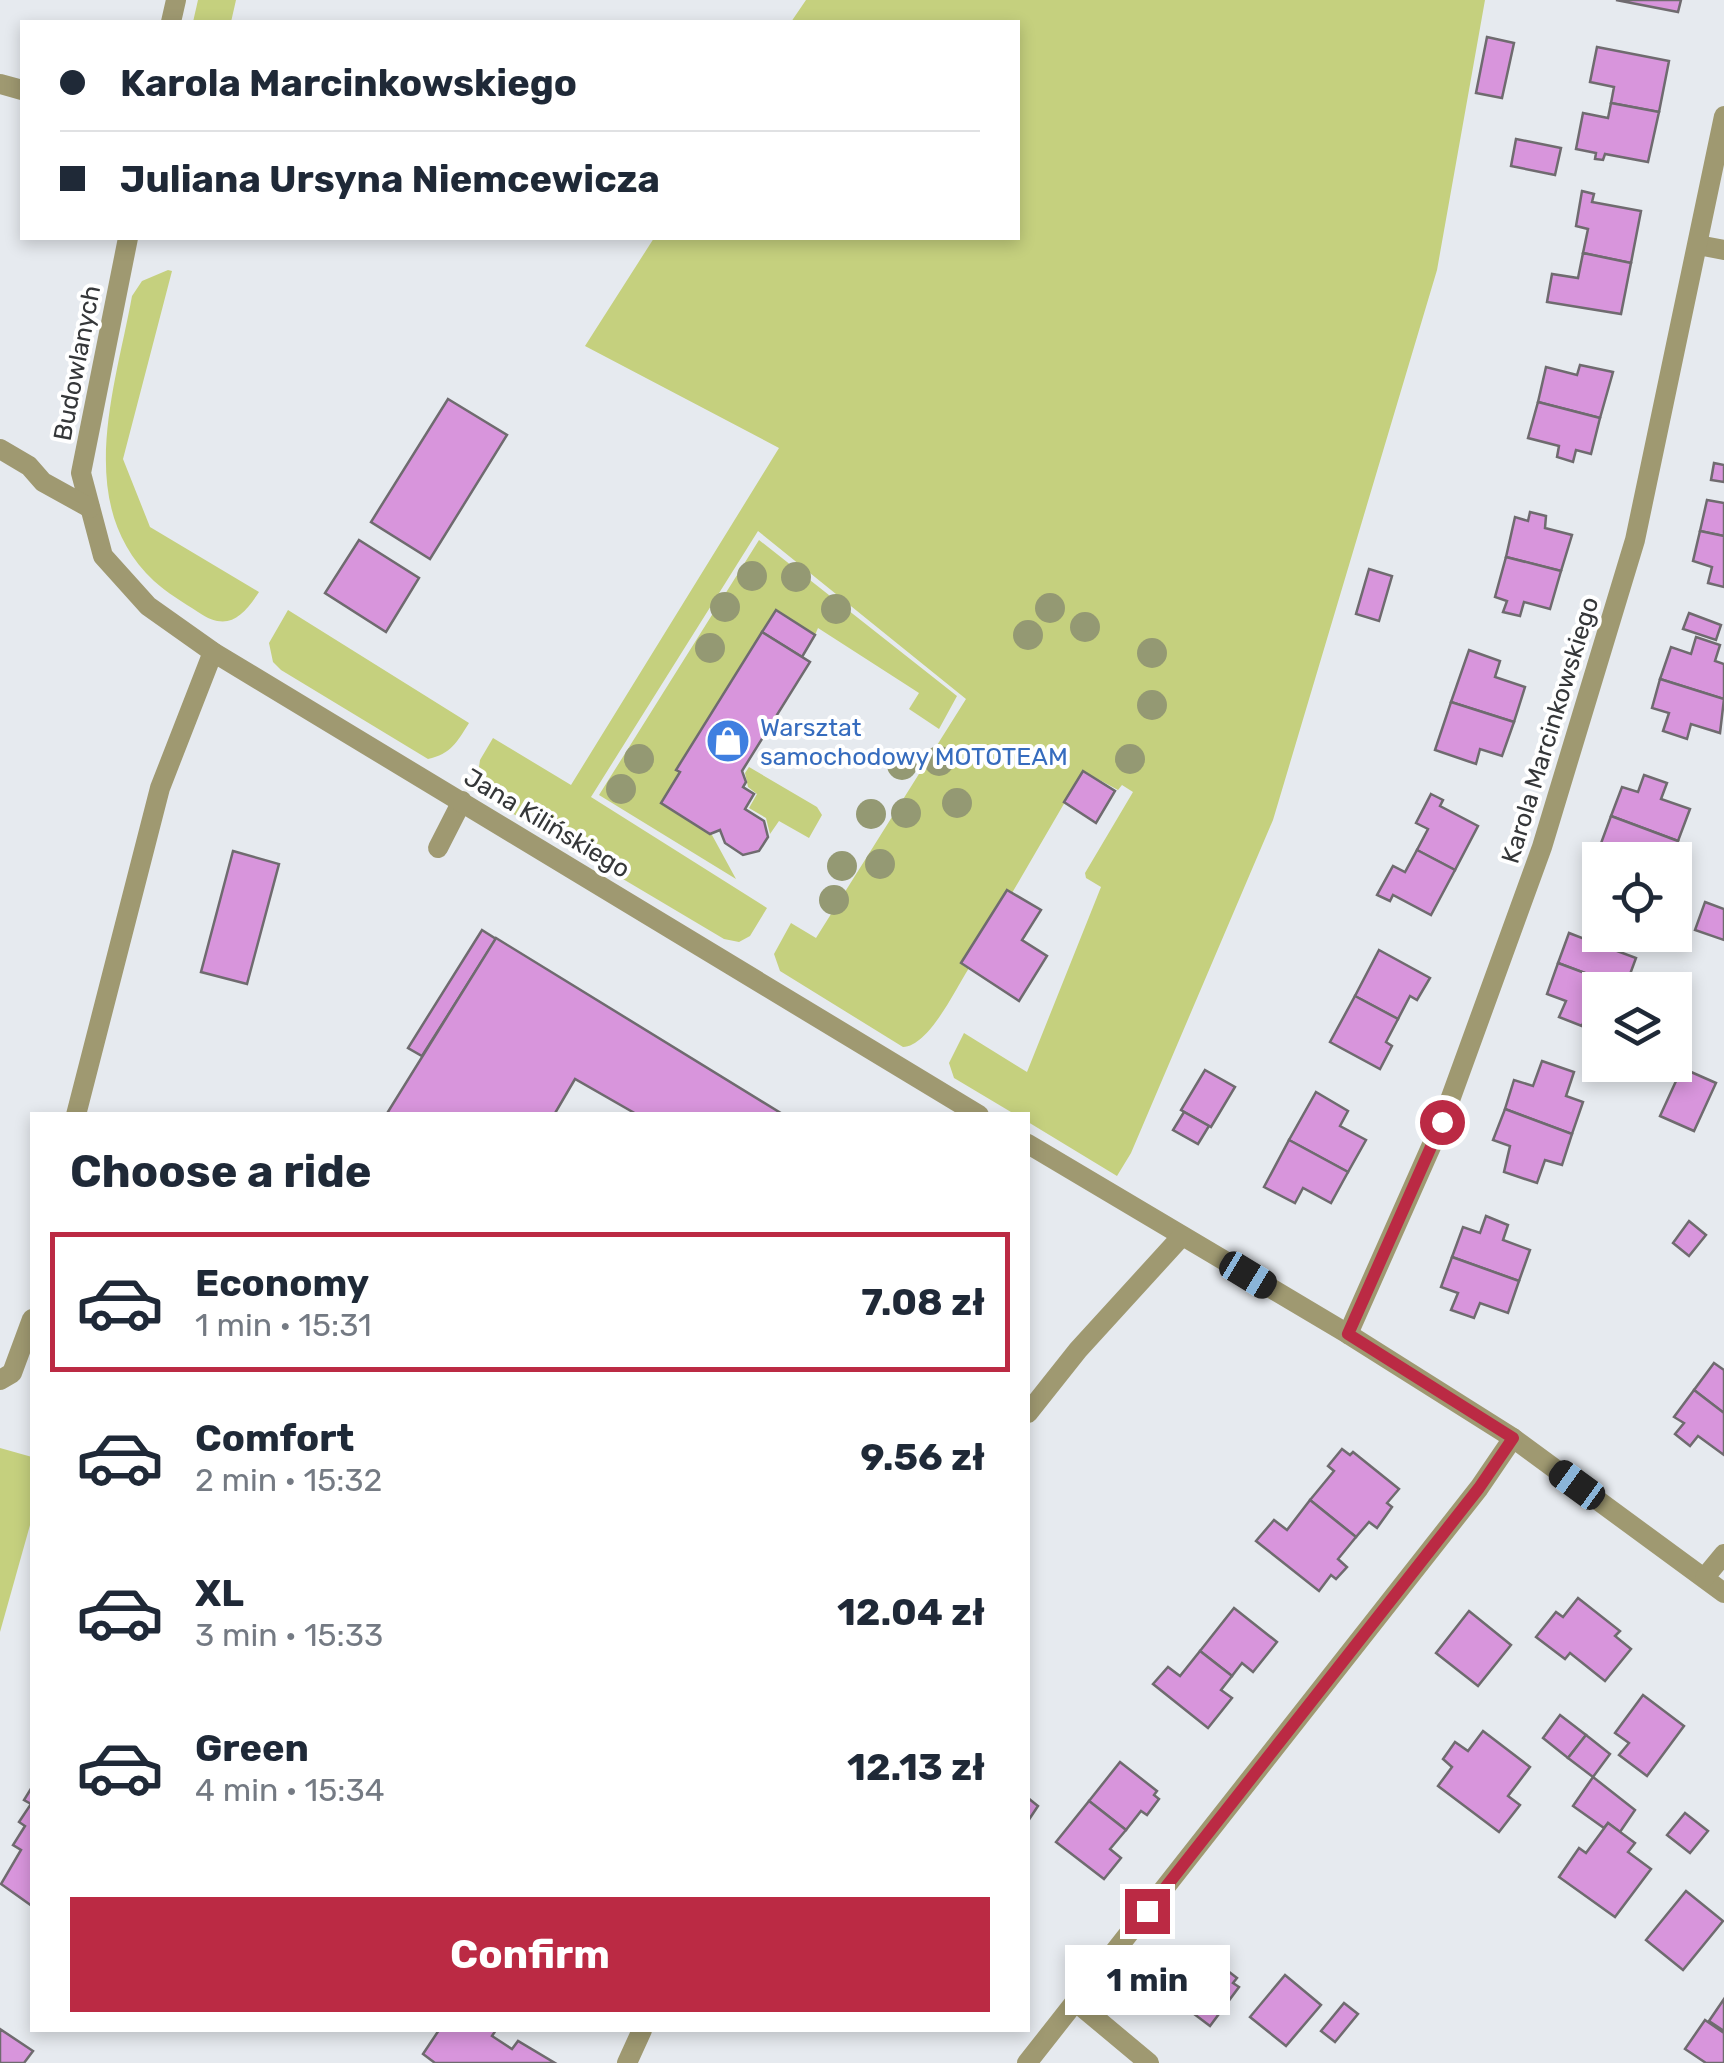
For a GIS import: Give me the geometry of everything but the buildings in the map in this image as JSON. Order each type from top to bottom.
[{"type":"street","name":"Karola Marcinkowskiego","points":[[1348,1334],[1442,1122],[1542,847],[1635,540],[1724,116]]},
{"type":"street","name":"Budowlanych","points":[[103,556],[80,473],[128,240]]},
{"type":"street","points":[[1698,245],[1724,250]]},
{"type":"street","points":[[0,449],[28,466],[43,482],[90,508]]},
{"type":"street","name":"Jana Kilińskiego","points":[[103,556],[148,606],[213,652],[973,1112]]},
{"type":"street","points":[[77,1112],[160,788],[213,652]]},
{"type":"street","points":[[438,848],[462,801]]},
{"type":"street","points":[[1030,1145],[1348,1334],[1513,1438],[1724,1593]]},
{"type":"street","points":[[1030,1410],[1078,1350],[1182,1236]]},
{"type":"street","points":[[0,1380],[12,1373],[30,1324]]},
{"type":"street","points":[[1027,2063],[1479,1488],[1513,1438]]},
{"type":"street","points":[[1705,1577],[1724,1554]]},
{"type":"street","points":[[1076,2002],[1150,2063]]},
{"type":"street","points":[[627,2063],[636,2032]]},
{"type":"green space","points":[[198,0],[236,0],[231,20],[193,20]]},
{"type":"green space","points":[[806,0],[1485,0],[1437,270],[1273,820],[1131,1153],[1117,1176],[1030,1123],[1030,1112],[1011,1112],[954,1078],[949,1063],[964,1033],[1027,1072],[1101,887],[1086,878],[1085,873],[1133,792],[1122,785],[1118,790],[1083,771],[1012,893],[1007,890],[962,963],[969,968],[949,1002],[932,1027],[913,1044],[903,1047],[780,971],[774,954],[791,923],[816,938],[966,699],[758,531],[591,797],[767,908],[750,936],[739,942],[724,939],[488,799],[477,781],[480,760],[493,738],[571,785],[779,448],[585,346],[653,240],[1020,240],[1020,20],[792,20]]},
{"type":"green space","points":[[172,271],[123,459],[150,527],[259,592],[240,615],[226,621],[208,618],[154,581],[129,551],[114,518],[107,482],[110,407],[132,296],[142,281]]},
{"type":"green space","points":[[759,540],[957,696],[939,729],[909,709],[919,693],[818,628],[815,635],[776,610],[676,769],[736,879],[599,795]]},
{"type":"green space","points":[[288,610],[469,723],[457,741],[442,754],[428,759],[281,670],[273,662],[269,643]]},
{"type":"green space","points":[[749,767],[817,807],[822,815],[809,838],[779,821],[770,834],[766,818],[749,808],[757,794],[748,787],[745,773]]},
{"type":"green space","points":[[0,1448],[30,1456],[30,1525],[0,1632]]},
{"type":"place","name":"Warsztat samochodowy MOTOTEAM","points":[[728,741]]},
{"type":"route","points":[[1147,1911],[1479,1488],[1513,1438],[1348,1334],[1442,1122]]}]
